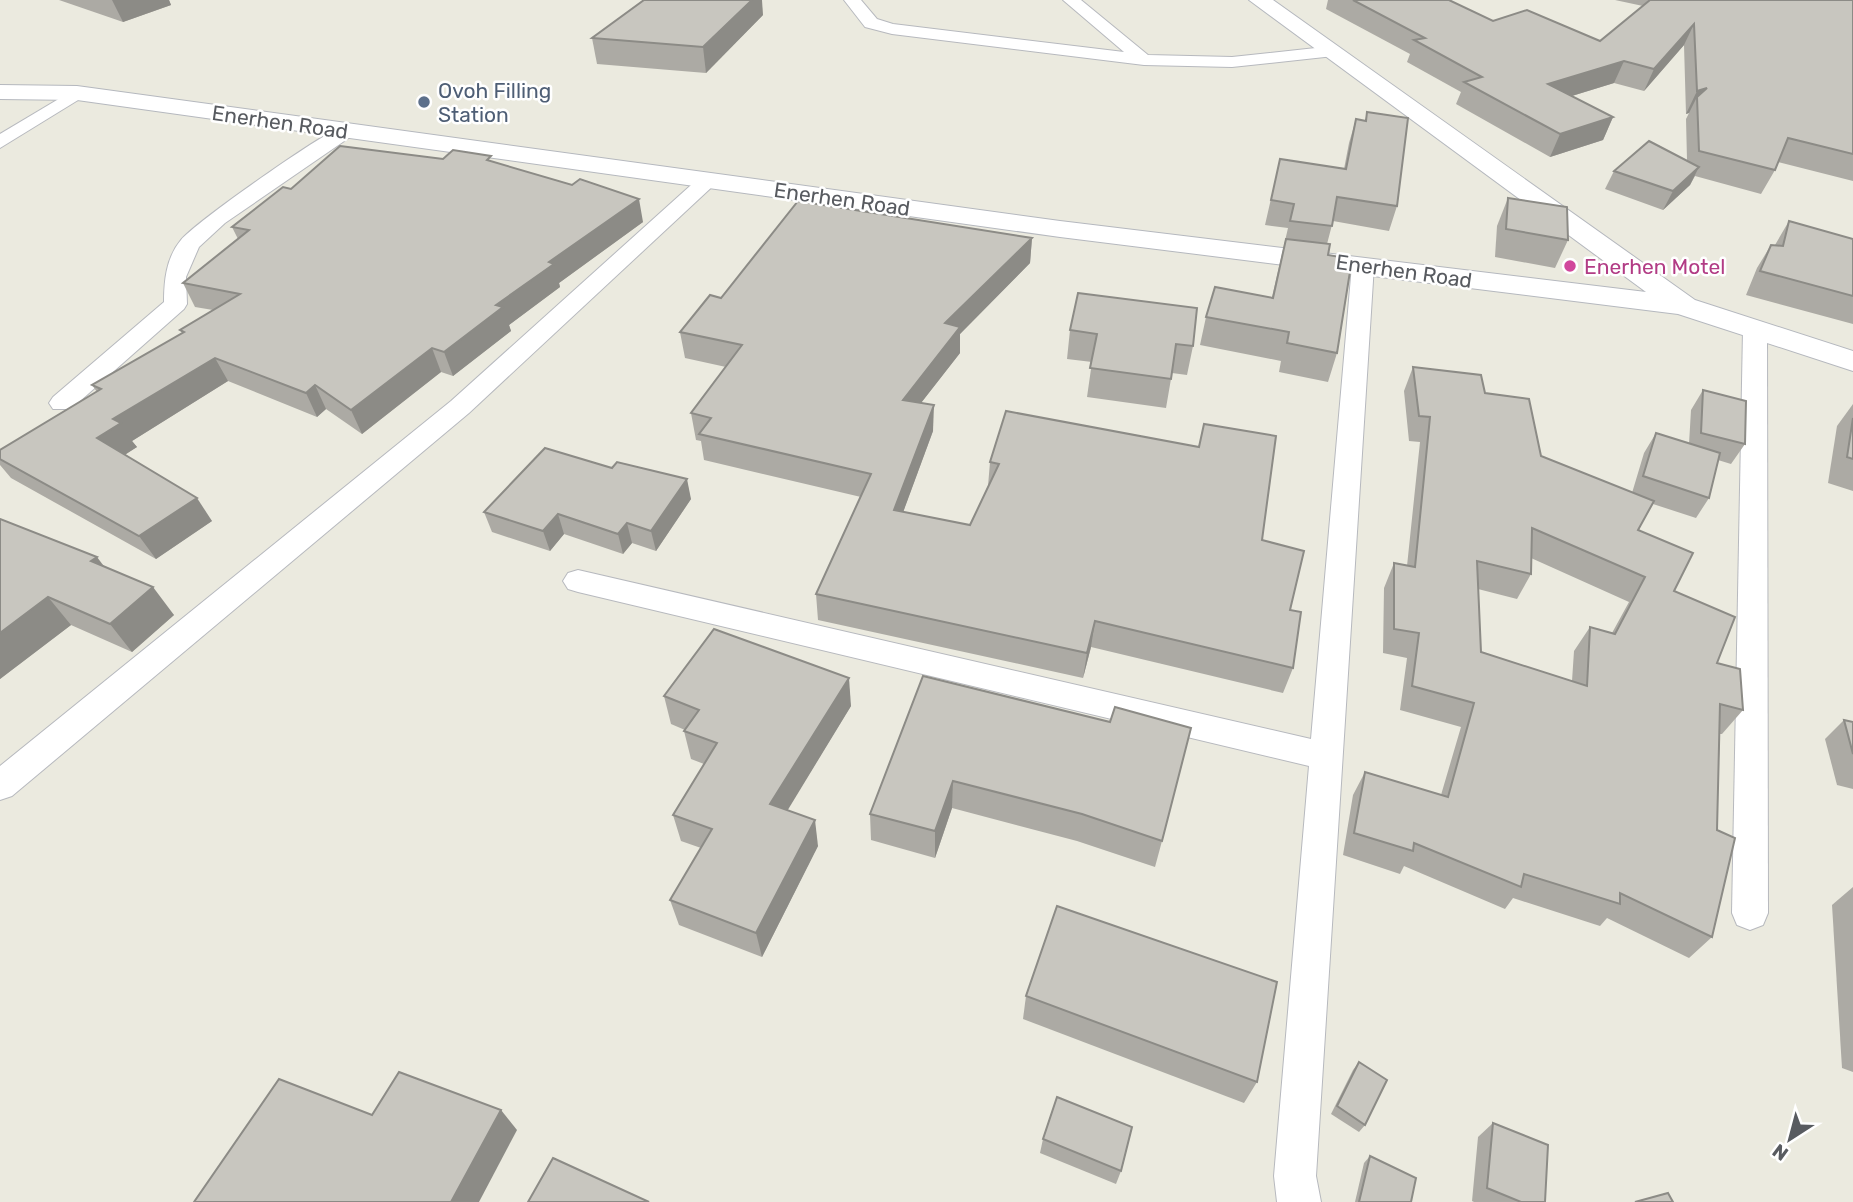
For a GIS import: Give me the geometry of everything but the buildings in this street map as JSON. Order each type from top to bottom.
[{"type":"street","points":[[852,0],[872,23],[892,29],[1145,60],[1232,62],[1334,51]]},
{"type":"street","points":[[1071,0],[1145,60]]},
{"type":"street","points":[[1259,0],[1334,51],[1684,306],[1853,361]]},
{"type":"street","name":"Enerhen Road","points":[[0,92],[77,93],[707,181],[1588,296],[1684,306]]},
{"type":"street","points":[[0,142],[77,93]]},
{"type":"street","points":[[61,403],[176,304],[175,277],[189,244],[218,219],[346,131]]},
{"type":"street","points":[[1,784],[460,407],[707,181]]},
{"type":"street","points":[[1299,1202],[1295,1176],[1363,265]]},
{"type":"street","points":[[1749,913],[1755,330]]},
{"type":"street","points":[[578,582],[1327,756]]},
{"type":"place","name":"Ovoh Filling Station","points":[[424,102]]},
{"type":"place","name":"Enerhen Motel","points":[[1570,266]]}]
